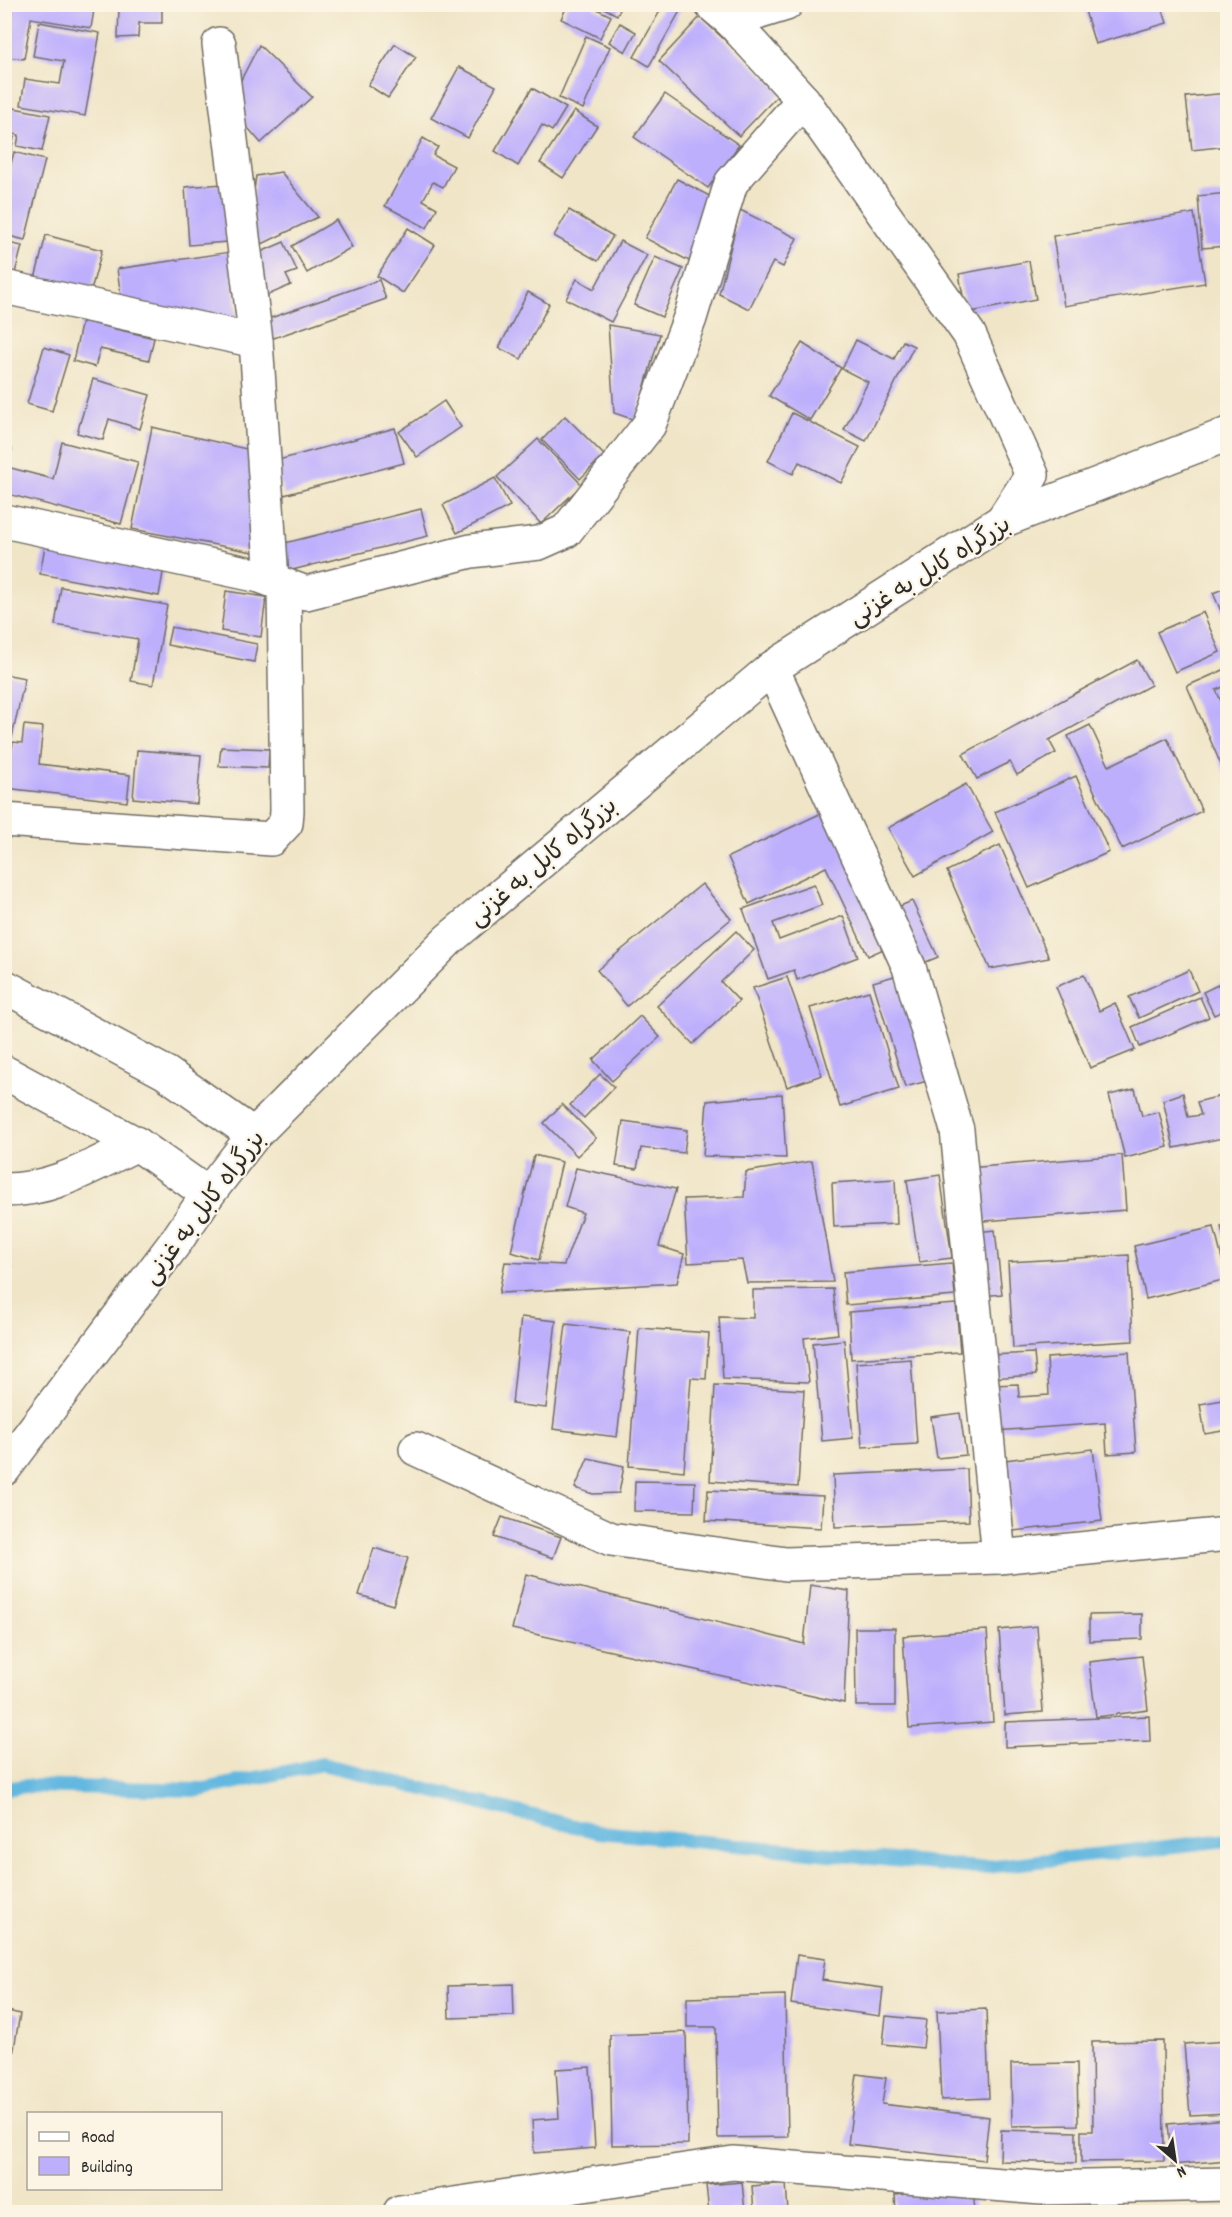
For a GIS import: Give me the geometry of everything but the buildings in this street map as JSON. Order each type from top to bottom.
[{"type":"main road","points":[[721,13],[786,4]]},
{"type":"main road","points":[[721,13],[803,100],[969,334],[1032,476],[1002,521]]},
{"type":"main road","points":[[4,820],[271,839],[286,823],[278,583],[256,341],[219,44]]},
{"type":"main road","points":[[4,521],[278,583],[306,593],[471,551],[538,543],[566,531],[649,425],[690,318],[731,183],[803,100]]},
{"type":"main road","points":[[4,287],[256,341]]},
{"type":"main road","name":"بزرگراه کابل به غزنی","points":[[4,1469],[254,1135],[448,940],[772,668],[1002,521],[1227,434]]},
{"type":"main road","points":[[772,668],[909,966],[957,1130],[999,1557]]},
{"type":"main road","points":[[4,986],[166,1073],[254,1135]]},
{"type":"main road","points":[[4,1072],[138,1144],[208,1194]]},
{"type":"main road","points":[[4,1190],[20,1190],[55,1183],[138,1144]]},
{"type":"main road","points":[[417,1449],[611,1539],[786,1564],[999,1557],[1227,1534]]},
{"type":"main road","points":[[400,2212],[733,2163],[1041,2188],[1227,2184]]},
{"type":"waterway","points":[[4,1789],[25,1786],[200,1790],[322,1764],[599,1832],[977,1868],[1228,1840]]}]
